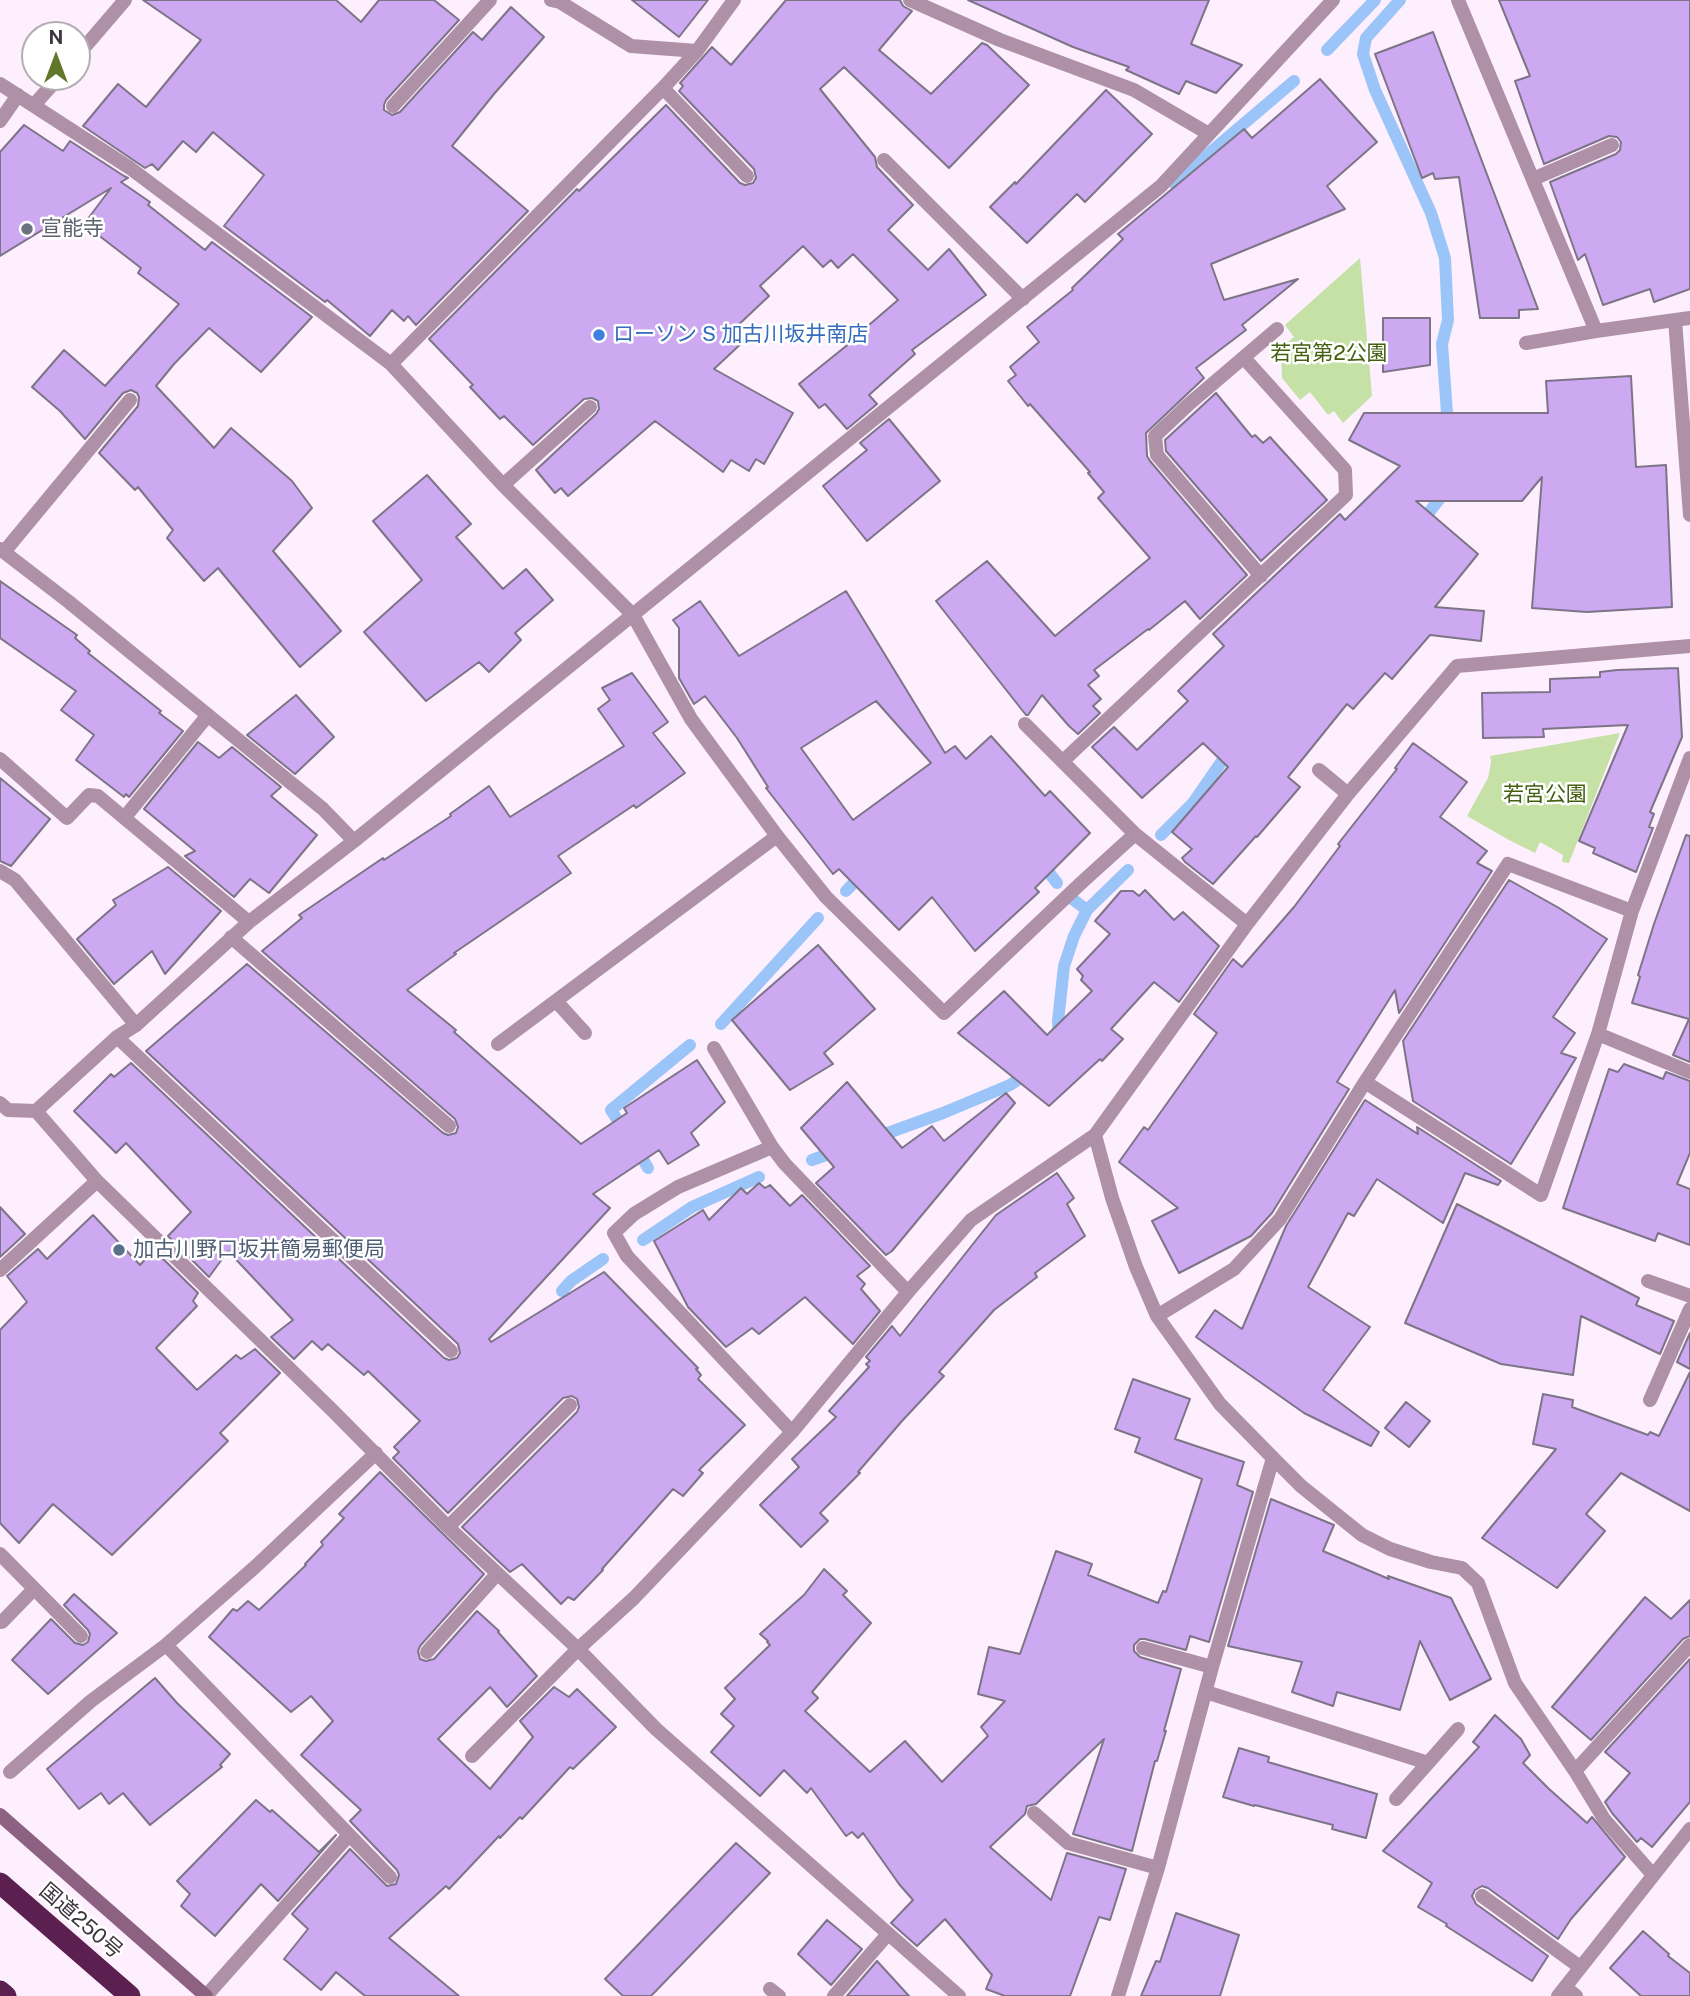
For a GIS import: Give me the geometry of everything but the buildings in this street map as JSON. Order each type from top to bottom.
[{"type":"highway","name":"国道250号","points":[[0,1882],[130,1996]]},
{"type":"highway","points":[[0,1991],[6,1996]]},
{"type":"street","points":[[91,39],[125,0]]},
{"type":"street","points":[[393,106],[490,0]]},
{"type":"street","points":[[551,0],[560,2],[631,46],[697,51]]},
{"type":"street","points":[[391,364],[663,88],[697,51],[734,0]]},
{"type":"street","points":[[909,0],[1000,40],[1134,90],[1209,135]]},
{"type":"street","points":[[0,1103],[8,1110],[36,1111],[117,1037],[136,1026],[248,922],[354,841],[1161,186],[1333,0]]},
{"type":"street","points":[[1458,0],[1596,331]]},
{"type":"street","points":[[0,83],[130,168],[391,364],[503,485],[633,615],[691,719],[777,836],[826,897],[944,1013],[1135,835]]},
{"type":"street","points":[[663,88],[747,176]]},
{"type":"street","points":[[34,105],[46,91]]},
{"type":"street","points":[[0,121],[18,95]]},
{"type":"street","points":[[1533,179],[1612,145]]},
{"type":"street","points":[[884,160],[1023,299]]},
{"type":"street","points":[[1526,343],[1682,319],[1690,515]]},
{"type":"street","points":[[1261,576],[1157,454],[1155,436],[1277,329]]},
{"type":"street","points":[[1063,761],[1346,495],[1345,470],[1244,358]]},
{"type":"street","points":[[130,400],[2,550],[323,809],[354,841]]},
{"type":"street","points":[[503,485],[590,407]]},
{"type":"street","points":[[472,1756],[578,1649],[634,1598],[792,1432],[971,1220],[1095,1135],[1247,924],[1348,794],[1457,666],[1690,646]]},
{"type":"street","points":[[125,817],[208,715]]},
{"type":"street","points":[[1025,724],[1135,835],[1247,924]]},
{"type":"street","points":[[1366,1082],[1541,1195],[1598,1034],[1632,911],[1690,758]]},
{"type":"street","points":[[0,759],[67,818],[89,795],[99,796],[248,922]]},
{"type":"street","points":[[1319,770],[1348,794]]},
{"type":"street","points":[[498,1044],[777,836]]},
{"type":"street","points":[[1157,1315],[1234,1269],[1280,1219],[1508,864],[1632,911]]},
{"type":"street","points":[[0,871],[15,880],[136,1026]]},
{"type":"street","points":[[231,937],[449,1126]]},
{"type":"street","points":[[556,1001],[585,1033]]},
{"type":"street","points":[[1598,1034],[1690,1072]]},
{"type":"street","points":[[117,1037],[451,1351]]},
{"type":"street","points":[[714,1048],[772,1147],[794,1174],[908,1292]]},
{"type":"street","points":[[36,1111],[97,1181],[376,1453],[448,1527],[578,1649],[656,1729],[959,1996]]},
{"type":"street","points":[[1095,1135],[1112,1198],[1136,1267],[1157,1315],[1220,1404],[1301,1486],[1362,1535],[1390,1549],[1431,1562],[1462,1568],[1478,1583],[1514,1683],[1575,1771],[1604,1819],[1653,1875]]},
{"type":"street","points":[[772,1147],[678,1187],[634,1214],[614,1233],[627,1256],[792,1432]]},
{"type":"street","points":[[0,1270],[97,1181]]},
{"type":"street","points":[[1648,1281],[1690,1296]]},
{"type":"street","points":[[1650,1400],[1690,1309]]},
{"type":"street","points":[[448,1527],[570,1405]]},
{"type":"street","points":[[10,1772],[91,1701],[166,1645],[255,1567],[376,1453]]},
{"type":"street","points":[[1118,1996],[1158,1868],[1212,1667],[1273,1458]]},
{"type":"street","points":[[0,1554],[81,1636]]},
{"type":"street","points":[[427,1653],[497,1574]]},
{"type":"street","points":[[2,1622],[34,1589]]},
{"type":"street","points":[[166,1645],[390,1877]]},
{"type":"street","points":[[1575,1771],[1690,1645]]},
{"type":"street","points":[[1143,1648],[1212,1667]]},
{"type":"street","points":[[1206,1692],[1428,1763]]},
{"type":"street","points":[[1396,1799],[1458,1729]]},
{"type":"street","points":[[1034,1813],[1068,1843],[1158,1868]]},
{"type":"street","points":[[0,1815],[206,1996],[349,1835]]},
{"type":"street","points":[[1567,1993],[1580,1967],[1690,1829]]},
{"type":"street","points":[[1482,1896],[1580,1967]]},
{"type":"street","points":[[834,1996],[888,1934]]},
{"type":"green space","name":"若宮第2公園","points":[[1360,258],[1372,396],[1343,423],[1334,411],[1328,415],[1310,392],[1300,400],[1282,378],[1281,348],[1294,337],[1285,325]]},
{"type":"green space","name":"若宮公園","points":[[1620,733],[1569,863],[1562,862],[1563,855],[1540,842],[1535,853],[1467,816],[1488,778],[1490,756]]},
{"type":"waterway","points":[[1327,50],[1375,0]]},
{"type":"waterway","points":[[1400,0],[1366,38],[1363,54],[1375,90],[1431,213],[1445,258],[1448,320],[1442,344],[1448,427]]},
{"type":"waterway","points":[[1174,183],[1294,81]]},
{"type":"waterway","points":[[1420,524],[1444,493],[1444,487]]},
{"type":"waterway","points":[[1161,835],[1193,803],[1231,748]]},
{"type":"waterway","points":[[1040,861],[1057,883]]},
{"type":"waterway","points":[[1059,1040],[1058,1021],[1064,966],[1074,936],[1087,910],[1128,870]]},
{"type":"waterway","points":[[846,891],[863,873]]},
{"type":"waterway","points":[[1071,898],[1087,910]]},
{"type":"waterway","points":[[721,1024],[818,918]]},
{"type":"waterway","points":[[626,1133],[611,1110],[690,1045]]},
{"type":"waterway","points":[[874,1138],[1010,1085],[1031,1071]]},
{"type":"waterway","points":[[636,1148],[648,1168]]},
{"type":"waterway","points":[[812,1160],[837,1151]]},
{"type":"waterway","points":[[643,1240],[692,1207],[759,1177]]},
{"type":"waterway","points":[[562,1291],[571,1281],[603,1259]]},
{"type":"place","name":"宣能寺","points":[[27,229]]},
{"type":"place","name":"ローソン S 加古川坂井南店","points":[[599,335]]},
{"type":"place","name":"加古川野口坂井簡易郵便局","points":[[119,1250]]}]
